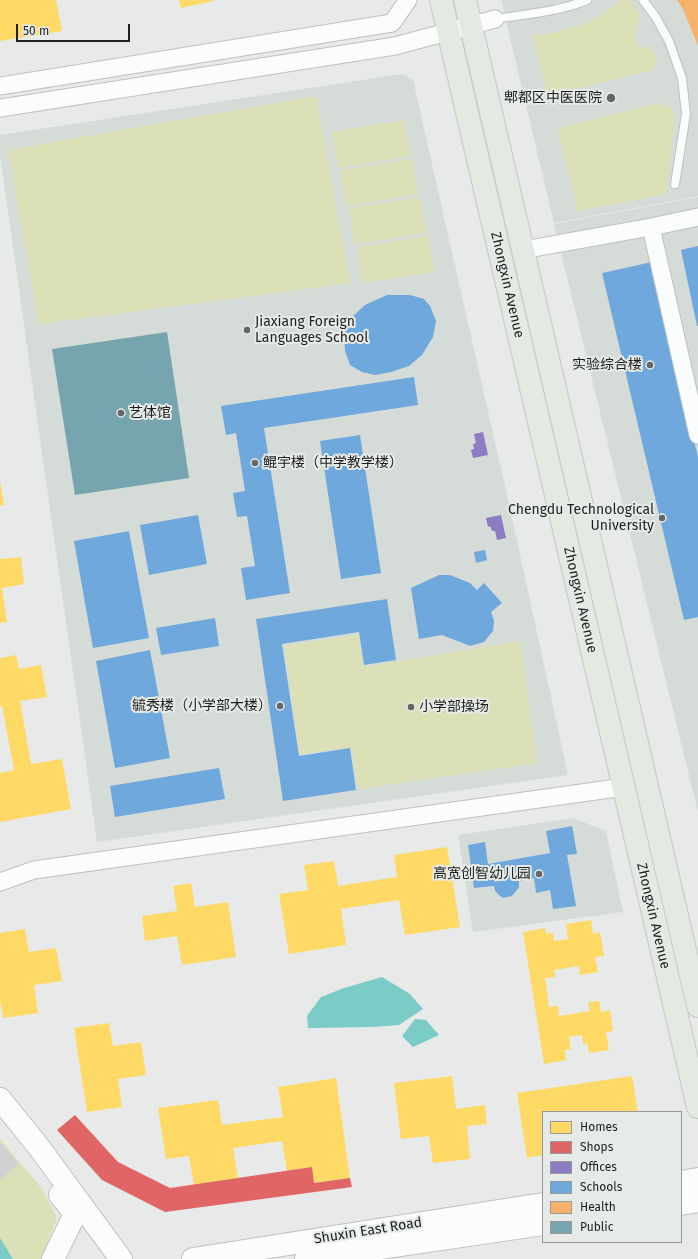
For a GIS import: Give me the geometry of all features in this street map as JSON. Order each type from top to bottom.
[{"type":"main road","name":"Zhongxin Avenue","points":[[441,0],[698,1107]]},
{"type":"main road","name":"Zhongxin Avenue","points":[[465,0],[698,1006]]},
{"type":"main road","points":[[0,1099],[38,1146],[121,1259]]},
{"type":"main road","points":[[0,1118],[75,1214],[54,1259]]},
{"type":"main road","points":[[682,1182],[698,1179]]},
{"type":"main road","points":[[682,1204],[698,1201]]},
{"type":"main road","name":"Shuxin East Road","points":[[193,1259],[542,1204]]},
{"type":"main road","name":"Shuxin East Road","points":[[306,1259],[542,1224]]},
{"type":"street","points":[[0,86],[392,23],[408,0]]},
{"type":"street","points":[[0,108],[395,46],[495,19]]},
{"type":"street","points":[[523,250],[698,217]]},
{"type":"street","points":[[651,227],[698,434]]},
{"type":"street","points":[[0,882],[34,870],[624,787]]},
{"type":"lane","points":[[495,19],[548,11],[575,5],[587,0]]},
{"type":"lane","points":[[643,0],[655,16],[670,41],[682,78],[686,114],[675,184]]},
{"type":"shaded area","name":"郫都区中医医院","points":[[501,0],[698,0],[698,196],[554,223]]},
{"type":"shaded area","name":"Jiaxiang Foreign Languages School","points":[[402,74],[413,80],[509,504],[568,775],[97,842],[0,155],[0,135]]},
{"type":"shaded area","name":"Chengdu Technological University","points":[[698,197],[698,812],[554,224]]},
{"type":"shaded area","name":"高宽创智幼儿园","points":[[573,818],[606,831],[623,912],[473,932],[458,835]]},
{"type":"green space","points":[[622,0],[631,0],[640,16],[634,34],[638,47],[648,47],[654,53],[657,62],[652,70],[548,96],[533,35],[557,32],[580,25],[592,20]]},
{"type":"green space","points":[[316,96],[350,283],[39,324],[8,150]]},
{"type":"green space","points":[[658,103],[672,109],[675,117],[666,194],[577,211],[558,128]]},
{"type":"green space","points":[[404,120],[410,156],[338,168],[332,132]]},
{"type":"green space","points":[[412,159],[418,194],[346,206],[340,170]]},
{"type":"green space","points":[[420,197],[426,233],[354,244],[349,208]]},
{"type":"green space","points":[[428,236],[434,272],[362,283],[357,247]]},
{"type":"green space","name":"小学部操场","points":[[358,635],[363,667],[520,641],[537,763],[358,789],[351,747],[300,754],[284,646]]},
{"type":"green space","points":[[0,1139],[43,1190],[57,1218],[41,1259],[0,1259]]},
{"type":"water","points":[[382,977],[410,994],[423,1009],[399,1025],[308,1028],[307,1016],[321,997],[344,988]]},
{"type":"water","points":[[415,1019],[426,1020],[439,1035],[413,1047],[402,1036]]},
{"type":"water","points":[[0,1238],[13,1259],[0,1259]]},
{"type":"building: Homes","points":[[0,0],[56,0],[62,31],[0,41]]},
{"type":"building: Homes","points":[[179,0],[213,0],[213,1],[181,8]]},
{"type":"building: Homes","points":[[0,480],[4,505],[0,506]]},
{"type":"building: Homes","points":[[21,557],[24,584],[2,588],[7,622],[0,623],[0,559]]},
{"type":"building: Homes","points":[[16,655],[19,669],[41,665],[47,697],[20,701],[31,764],[62,759],[71,809],[0,822],[0,773],[14,770],[2,706],[0,706],[0,658]]},
{"type":"building: Homes","points":[[447,847],[460,927],[405,935],[399,900],[341,909],[346,945],[289,954],[279,894],[308,890],[304,865],[334,861],[338,886],[397,877],[394,855]]},
{"type":"building: Homes","points":[[191,883],[195,907],[228,902],[236,957],[182,965],[177,936],[145,941],[142,916],[177,911],[173,886]]},
{"type":"building: Homes","points":[[591,920],[593,934],[600,932],[604,956],[595,957],[598,972],[580,975],[579,966],[554,970],[555,977],[545,978],[549,1007],[558,1006],[559,1016],[590,1011],[588,1002],[599,1001],[601,1012],[610,1010],[613,1031],[606,1032],[609,1050],[589,1053],[587,1043],[583,1044],[582,1035],[569,1037],[571,1049],[565,1050],[566,1060],[544,1064],[523,932],[545,928],[546,934],[553,933],[554,941],[568,939],[566,924]]},
{"type":"building: Homes","points":[[25,929],[29,952],[56,948],[62,981],[34,985],[38,1013],[3,1018],[0,1000],[0,933]]},
{"type":"building: Homes","points":[[109,1023],[113,1046],[141,1042],[146,1075],[118,1079],[122,1107],[87,1112],[74,1028]]},
{"type":"building: Homes","points":[[452,1076],[456,1109],[485,1105],[487,1124],[467,1126],[470,1159],[433,1163],[429,1136],[401,1139],[394,1083]]},
{"type":"building: Homes","points":[[632,1076],[638,1111],[542,1111],[542,1155],[527,1158],[517,1093]]},
{"type":"building: Homes","points":[[336,1078],[350,1178],[314,1183],[312,1167],[287,1171],[282,1141],[233,1148],[238,1178],[194,1185],[189,1156],[166,1159],[158,1108],[218,1100],[222,1125],[283,1117],[278,1087]]},
{"type":"building: Shops","points":[[75,1115],[118,1162],[170,1188],[312,1167],[314,1183],[350,1178],[352,1187],[165,1212],[102,1180],[57,1130]]},
{"type":"building: Offices","points":[[483,432],[488,455],[473,458],[471,450],[474,449],[473,444],[476,443],[474,434]]},
{"type":"building: Offices","points":[[501,515],[506,538],[497,540],[495,531],[492,531],[490,526],[488,527],[486,518]]},
{"type":"building: Schools","points":[[698,246],[698,326],[697,326],[681,250]]},
{"type":"building: Schools","name":"实验综合楼","points":[[652,262],[698,457],[698,617],[684,620],[602,273]]},
{"type":"building: Schools","points":[[387,295],[410,295],[424,299],[430,306],[436,321],[433,337],[422,355],[409,366],[375,375],[362,372],[350,365],[345,351],[344,336],[351,318],[365,305]]},
{"type":"building: Schools","name":"鲲宇楼（中学教学楼）","points":[[414,377],[418,405],[264,428],[290,593],[246,600],[241,568],[255,566],[247,516],[237,517],[233,493],[245,491],[236,433],[226,435],[221,406]]},
{"type":"building: Schools","points":[[360,435],[381,573],[341,579],[320,441]]},
{"type":"building: Schools","points":[[198,515],[207,564],[149,575],[140,525]]},
{"type":"building: Schools","points":[[129,531],[149,638],[93,648],[74,541]]},
{"type":"building: Schools","points":[[485,550],[487,560],[476,563],[474,552]]},
{"type":"building: Schools","points":[[439,575],[450,575],[470,583],[477,590],[484,583],[502,603],[491,612],[494,621],[493,631],[484,642],[470,646],[442,635],[419,639],[411,588]]},
{"type":"building: Schools","name":"毓秀楼（小学部大楼）","points":[[387,599],[396,660],[364,665],[359,632],[282,644],[299,756],[350,748],[356,790],[283,801],[256,619]]},
{"type":"building: Schools","points":[[215,618],[219,646],[161,655],[156,628]]},
{"type":"building: Schools","points":[[150,650],[170,758],[115,768],[96,661]]},
{"type":"building: Schools","points":[[219,768],[225,799],[115,817],[110,786]]},
{"type":"building: Schools","name":"高宽创智幼儿园","points":[[572,826],[577,854],[567,855],[576,906],[553,909],[550,890],[536,893],[534,878],[519,881],[519,887],[512,896],[503,898],[495,891],[494,886],[474,888],[468,845],[485,842],[488,864],[550,853],[546,831]]},
{"type":"building: Health","points":[[677,0],[698,0],[698,46],[683,9]]},
{"type":"building: Public","name":"艺体馆","points":[[167,332],[189,478],[75,495],[52,349]]},
{"type":"building: Other","points":[[1,1143],[19,1164],[0,1180],[0,1144]]},
{"type":"place","name":"郫都区中医医院","points":[[611,98]]},
{"type":"place","name":"Jiaxiang Foreign Languages School","points":[[247,330]]},
{"type":"place","name":"实验综合楼","points":[[650,365]]},
{"type":"place","name":"艺体馆","points":[[121,413]]},
{"type":"place","name":"鲲宇楼（中学教学楼）","points":[[255,463]]},
{"type":"place","name":"Chengdu Technological University","points":[[662,518]]},
{"type":"place","name":"毓秀楼（小学部大楼）","points":[[280,706]]},
{"type":"place","name":"小学部操场","points":[[411,707]]},
{"type":"place","name":"高宽创智幼儿园","points":[[539,874]]}]
